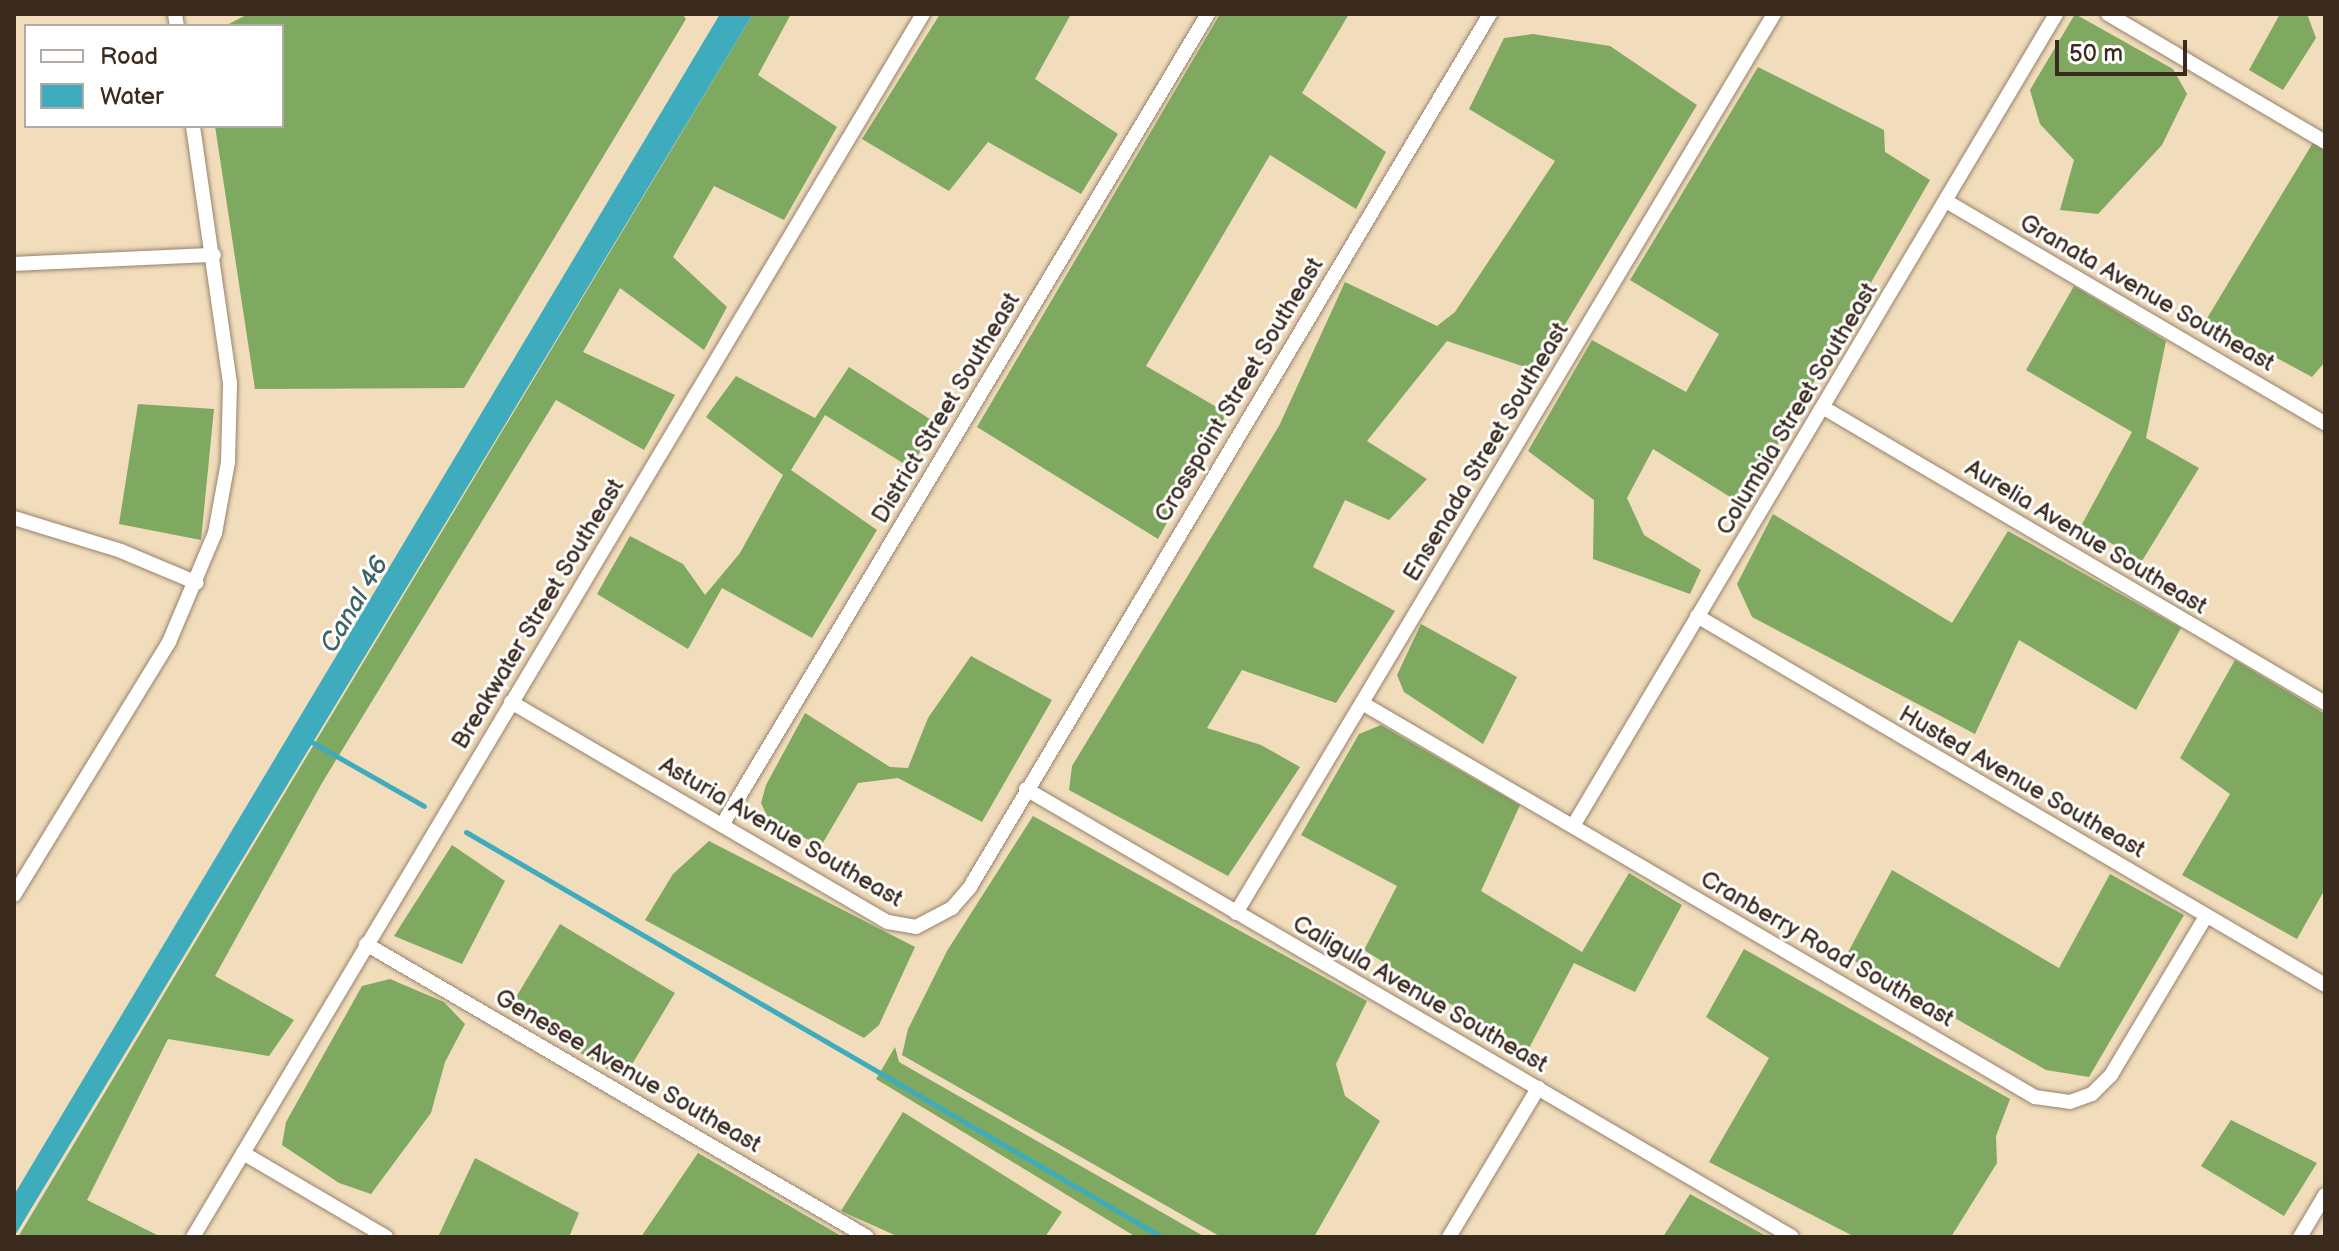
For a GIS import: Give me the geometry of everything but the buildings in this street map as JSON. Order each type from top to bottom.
[{"type":"street","name":"Breakwater Street Southeast","points":[[193,1237],[923,14]]},
{"type":"street","name":"District Street Southeast","points":[[722,825],[1208,14]]},
{"type":"street","name":"Crosspoint Street Southeast","points":[[1026,789],[1490,14]]},
{"type":"street","name":"Ensenada Street Southeast","points":[[1236,913],[1774,14]]},
{"type":"street","name":"Columbia Street Southeast","points":[[1573,826],[2056,14]]},
{"type":"street","points":[[2108,14],[2325,142]]},
{"type":"street","points":[[14,895],[169,642],[197,583],[215,533],[228,462],[230,383],[193,128]]},
{"type":"street","name":"Granata Avenue Southeast","points":[[1946,201],[2325,423]]},
{"type":"street","points":[[14,264],[214,255]]},
{"type":"street","name":"Aurelia Avenue Southeast","points":[[1824,408],[2325,703]]},
{"type":"street","points":[[14,518],[109,546],[197,583]]},
{"type":"street","name":"Husted Avenue Southeast","points":[[1697,616],[2325,985]]},
{"type":"street","name":"Asturia Avenue Southeast","points":[[511,702],[888,922],[916,927],[952,908],[970,887],[1026,789]]},
{"type":"street","name":"Cranberry Road Southeast","points":[[1362,703],[2035,1097],[2053,1102],[2092,1094],[2111,1075],[2206,916]]},
{"type":"street","name":"Caligula Avenue Southeast","points":[[1026,789],[1792,1237]]},
{"type":"street","name":"Genesee Avenue Southeast","points":[[366,944],[867,1237]]},
{"type":"street","points":[[1449,1237],[1538,1088]]},
{"type":"street","points":[[243,1153],[386,1237]]},
{"type":"street","points":[[2300,1237],[2325,1195]]},
{"type":"green space","points":[[248,14],[682,14],[686,19],[464,388],[255,389],[215,128],[284,128],[284,24],[229,24]]},
{"type":"green space","points":[[753,14],[791,14],[758,75],[837,127],[784,220],[714,186],[673,257],[727,307],[704,350],[620,288],[583,352],[675,395],[644,450],[556,400],[322,783],[215,976],[294,1020],[269,1056],[168,1039],[87,1200],[161,1237],[18,1237]]},
{"type":"green space","points":[[940,14],[1071,14],[1035,79],[1118,134],[1081,194],[988,142],[949,191],[862,139]]},
{"type":"green space","points":[[1220,14],[1349,14],[1302,93],[1386,152],[1356,209],[1270,155],[1146,366],[1227,413],[1158,539],[977,427]]},
{"type":"green space","points":[[2075,14],[2173,69],[2187,94],[2162,145],[2098,214],[2060,210],[2074,160],[2040,124],[2030,90]]},
{"type":"green space","points":[[2280,14],[2307,14],[2316,38],[2283,90],[2249,70]]},
{"type":"green space","points":[[1533,34],[1610,46],[1697,105],[1537,371],[1447,341],[1367,441],[1427,479],[1389,520],[1345,500],[1313,567],[1395,611],[1336,703],[1242,670],[1207,728],[1261,745],[1300,767],[1228,876],[1069,790],[1072,766],[1279,426],[1345,282],[1437,326],[1455,312],[1555,161],[1469,109],[1504,38]]},
{"type":"green space","points":[[1758,67],[1884,130],[1885,152],[1930,180],[1743,505],[1653,449],[1627,498],[1644,535],[1701,570],[1690,594],[1593,559],[1594,500],[1528,451],[1592,340],[1686,392],[1719,334],[1630,280]]},
{"type":"green space","points":[[2314,141],[2325,148],[2325,362],[2312,377],[2206,320]]},
{"type":"green space","points":[[2074,286],[2166,341],[2146,438],[2199,468],[2142,561],[2081,526],[2132,432],[2026,370]]},
{"type":"green space","points":[[849,367],[936,423],[911,468],[825,415],[791,470],[877,530],[812,638],[722,588],[688,649],[597,594],[630,536],[683,564],[705,595],[740,553],[783,475],[706,417],[736,376],[815,418]]},
{"type":"green space","points":[[138,404],[214,409],[201,540],[119,524]]},
{"type":"green space","points":[[1773,514],[1952,623],[2008,531],[2181,628],[2136,710],[2019,640],[1975,734],[1752,617],[1737,584]]},
{"type":"green space","points":[[1421,624],[1517,677],[1483,744],[1404,692],[1397,675]]},
{"type":"green space","points":[[971,656],[1052,700],[982,822],[898,778],[858,783],[821,846],[769,820],[761,803],[766,785],[805,713],[890,767],[908,768],[928,718]]},
{"type":"green space","points":[[2235,660],[2325,714],[2325,889],[2297,939],[2182,875],[2230,794],[2180,758]]},
{"type":"green space","points":[[1381,725],[1520,805],[1481,891],[1582,952],[1629,873],[1682,905],[1635,992],[1574,963],[1527,1052],[1364,950],[1397,886],[1301,835],[1359,734]]},
{"type":"green space","points":[[1033,816],[1367,1001],[1336,1064],[1345,1096],[1380,1121],[1314,1237],[1221,1237],[902,1055],[908,1029],[947,951]]},
{"type":"green space","points":[[709,841],[915,947],[879,1025],[864,1038],[645,920],[673,874]]},
{"type":"green space","points":[[452,845],[505,881],[462,964],[394,936]]},
{"type":"green space","points":[[1892,870],[2059,968],[2110,874],[2184,915],[2089,1077],[2046,1070],[1846,956]]},
{"type":"green space","points":[[560,924],[675,993],[623,1079],[508,1010]]},
{"type":"green space","points":[[1744,949],[2010,1099],[1996,1136],[1997,1163],[1951,1237],[1855,1237],[1709,1162],[1769,1058],[1706,1017]]},
{"type":"green space","points":[[390,979],[444,1002],[465,1024],[445,1062],[431,1113],[371,1194],[339,1183],[282,1145],[286,1122],[362,986]]},
{"type":"green space","points":[[895,1047],[899,1062],[1205,1237],[1136,1237],[876,1079]]},
{"type":"green space","points":[[903,1112],[1062,1212],[1045,1237],[899,1237],[841,1211]]},
{"type":"green space","points":[[2231,1120],[2317,1163],[2284,1216],[2201,1166]]},
{"type":"green space","points":[[698,1153],[843,1237],[641,1237]]},
{"type":"green space","points":[[475,1158],[579,1213],[569,1237],[438,1237]]},
{"type":"green space","points":[[1690,1194],[1768,1237],[1663,1237]]},
{"type":"water","points":[[720,14],[753,14],[14,1237],[14,1195]]},
{"type":"waterway","points":[[310,741],[424,806]]},
{"type":"waterway","points":[[466,832],[1162,1237]]},
{"type":"water label","name":"Canal 46","points":[[355,605]]}]
